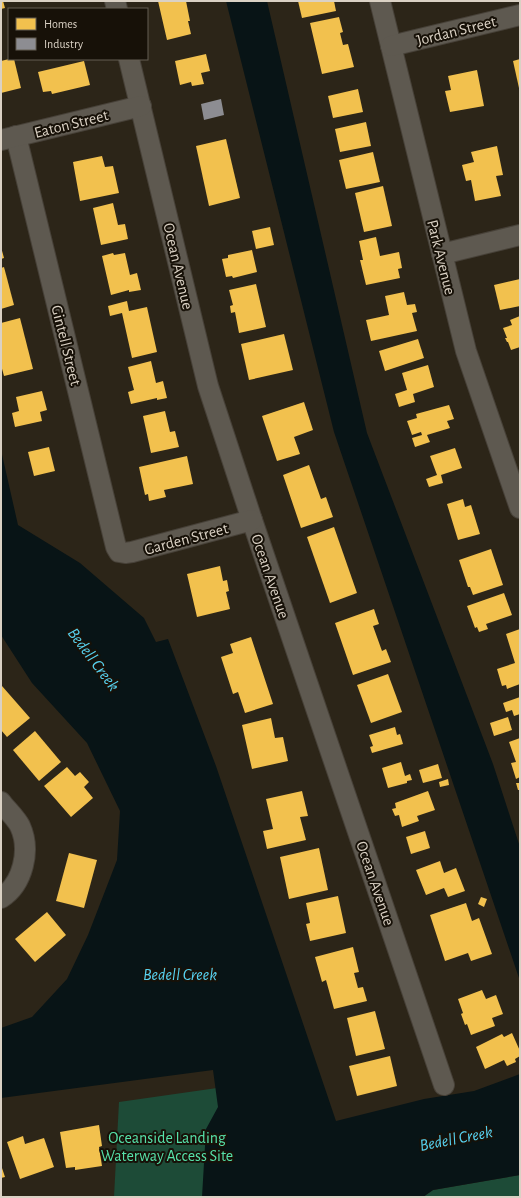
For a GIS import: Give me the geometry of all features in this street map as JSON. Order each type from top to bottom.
[{"type":"street","name":"Park Avenue","points":[[380,1],[466,351],[520,508]]},
{"type":"street","name":"Jordan Street","points":[[391,46],[520,15]]},
{"type":"street","name":"Ocean Avenue","points":[[129,60],[208,386],[444,1085]]},
{"type":"street","name":"Eaton Street","points":[[9,138],[141,106]]},
{"type":"street","name":"Gintell Street","points":[[9,138],[116,547],[119,552]]},
{"type":"street","points":[[442,254],[520,235]]},
{"type":"street","name":"Garden Street","points":[[119,552],[132,552],[252,520]]},
{"type":"street","points":[[1,802],[20,826],[25,843],[23,867],[13,888],[1,898]]},
{"type":"green space","name":"Oceanside Landing Waterway Access Site","points":[[224,1087],[232,1120],[202,1197],[114,1197],[119,1102]]},
{"type":"green space","points":[[520,1175],[520,1197],[423,1197],[433,1190]]},
{"type":"water","points":[[226,1],[267,1],[367,433],[493,764],[520,847],[520,981],[334,432]]},
{"type":"water","name":"Bedell Creek","points":[[1,450],[18,525],[80,563],[144,618],[156,642],[168,639],[216,766],[336,1121],[424,1099],[474,1091],[520,1074],[520,1175],[433,1190],[423,1197],[202,1197],[206,1129],[218,1107],[213,1070],[1,1098],[1,1028],[32,1017],[67,979],[88,935],[117,860],[120,811],[87,743],[32,683],[1,635]]},
{"type":"building: Homes","points":[[1,1],[3,1],[5,8],[1,9]]},
{"type":"building: Homes","points":[[158,1],[186,1],[191,34],[167,40]]},
{"type":"building: Homes","points":[[298,1],[334,1],[336,11],[302,18]]},
{"type":"building: Homes","points":[[339,17],[343,32],[340,33],[343,45],[348,44],[354,67],[322,74],[310,23]]},
{"type":"building: Homes","points":[[206,54],[210,71],[201,73],[204,84],[192,86],[191,82],[180,85],[175,61]]},
{"type":"building: Homes","points":[[8,59],[14,60],[21,88],[1,93],[1,61]]},
{"type":"building: Homes","points":[[520,59],[520,88],[519,88],[513,61]]},
{"type":"building: Homes","points":[[84,61],[90,85],[52,94],[51,91],[43,92],[38,72]]},
{"type":"building: Homes","points":[[477,70],[484,106],[450,112],[445,91],[451,90],[448,76]]},
{"type":"building: Homes","points":[[358,89],[363,112],[333,118],[328,96]]},
{"type":"building: Homes","points":[[366,122],[371,146],[340,152],[335,129]]},
{"type":"building: Homes","points":[[226,139],[240,198],[209,206],[196,146]]},
{"type":"building: Homes","points":[[497,146],[503,175],[496,176],[501,196],[475,201],[471,180],[466,181],[462,165],[474,162],[471,152]]},
{"type":"building: Homes","points":[[373,152],[380,182],[346,189],[339,160]]},
{"type":"building: Homes","points":[[102,156],[105,167],[113,166],[119,193],[80,201],[73,162]]},
{"type":"building: Homes","points":[[383,186],[392,226],[364,232],[355,193]]},
{"type":"building: Homes","points":[[113,203],[118,225],[125,224],[128,239],[101,245],[93,208]]},
{"type":"building: Homes","points":[[270,227],[274,245],[256,249],[252,231]]},
{"type":"building: Homes","points":[[376,237],[380,256],[399,252],[402,268],[398,269],[400,278],[366,285],[360,260],[363,260],[359,241]]},
{"type":"building: Homes","points":[[1,247],[4,258],[1,259]]},
{"type":"building: Homes","points":[[252,250],[257,272],[233,278],[232,276],[226,277],[222,259],[228,258],[228,255]]},
{"type":"building: Homes","points":[[113,253],[114,255],[125,253],[130,275],[137,273],[141,290],[129,292],[129,290],[111,295],[102,256]]},
{"type":"building: Homes","points":[[4,267],[14,305],[1,309],[1,268]]},
{"type":"building: Homes","points":[[520,279],[520,306],[500,310],[494,285]]},
{"type":"building: Homes","points":[[256,284],[266,327],[239,333],[235,312],[231,313],[230,306],[233,305],[229,290]]},
{"type":"building: Homes","points":[[404,292],[407,305],[415,304],[417,312],[412,313],[417,331],[371,341],[366,320],[389,315],[385,296]]},
{"type":"building: Homes","points":[[127,301],[129,311],[147,307],[157,352],[132,358],[122,313],[110,316],[108,306]]},
{"type":"building: Homes","points":[[520,316],[520,347],[511,350],[505,338],[507,338],[503,328],[512,325],[510,320]]},
{"type":"building: Homes","points":[[20,318],[33,369],[4,376],[1,365],[1,323]]},
{"type":"building: Homes","points":[[284,334],[293,370],[249,380],[241,344]]},
{"type":"building: Homes","points":[[418,339],[424,358],[385,371],[379,351]]},
{"type":"building: Homes","points":[[151,361],[156,383],[163,381],[167,398],[157,400],[157,398],[131,404],[128,392],[134,390],[128,367]]},
{"type":"building: Homes","points":[[428,365],[434,387],[413,394],[415,402],[399,407],[395,394],[407,390],[402,373]]},
{"type":"building: Homes","points":[[42,391],[47,410],[40,412],[42,421],[15,427],[12,413],[19,411],[16,397]]},
{"type":"building: Homes","points":[[304,402],[313,430],[294,437],[300,454],[277,461],[262,416]]},
{"type":"building: Homes","points":[[449,405],[454,419],[447,421],[450,428],[427,435],[430,442],[415,447],[412,438],[422,435],[421,432],[412,435],[407,421],[417,418],[416,414]]},
{"type":"building: Homes","points":[[165,411],[170,432],[175,431],[179,447],[151,453],[143,416]]},
{"type":"building: Homes","points":[[49,447],[55,471],[34,476],[28,452]]},
{"type":"building: Homes","points":[[455,448],[462,468],[441,475],[443,483],[429,487],[426,479],[437,475],[430,456]]},
{"type":"building: Homes","points":[[187,456],[193,484],[164,490],[166,497],[149,501],[148,494],[145,495],[139,467]]},
{"type":"building: Homes","points":[[309,465],[321,499],[326,497],[333,517],[301,528],[283,475]]},
{"type":"building: Homes","points":[[463,499],[465,507],[471,505],[480,534],[458,540],[447,504]]},
{"type":"building: Homes","points":[[334,527],[357,593],[330,603],[307,537]]},
{"type":"building: Homes","points":[[491,549],[503,585],[473,595],[470,587],[468,587],[459,560]]},
{"type":"building: Homes","points":[[220,566],[223,581],[227,580],[229,591],[226,592],[230,609],[197,617],[187,574]]},
{"type":"building: Homes","points":[[504,593],[512,615],[486,624],[488,629],[479,632],[477,627],[475,628],[467,606]]},
{"type":"building: Homes","points":[[374,609],[379,624],[373,626],[382,651],[386,649],[391,662],[353,675],[335,623]]},
{"type":"building: Homes","points":[[520,629],[520,684],[507,689],[506,685],[502,686],[497,669],[515,663],[506,634]]},
{"type":"building: Homes","points":[[251,637],[273,704],[245,713],[238,692],[233,694],[221,657],[233,653],[230,644]]},
{"type":"building: Homes","points":[[388,674],[402,712],[371,723],[357,685]]},
{"type":"building: Homes","points":[[2,686],[30,718],[7,737],[1,730]]},
{"type":"building: Homes","points":[[520,697],[520,714],[514,716],[512,710],[506,712],[503,703]]},
{"type":"building: Homes","points":[[508,717],[512,730],[494,736],[490,723]]},
{"type":"building: Homes","points":[[271,718],[275,738],[283,737],[288,761],[252,769],[242,725]]},
{"type":"building: Homes","points":[[395,727],[397,735],[400,734],[403,744],[372,753],[370,747],[373,746],[369,735]]},
{"type":"building: Homes","points":[[35,731],[61,762],[39,781],[13,750]]},
{"type":"building: Homes","points":[[520,738],[520,777],[516,779],[511,763],[516,762],[509,742]]},
{"type":"building: Homes","points":[[401,762],[405,776],[410,774],[412,780],[407,781],[407,783],[388,788],[382,768]]},
{"type":"building: Homes","points":[[438,764],[442,778],[423,783],[419,770]]},
{"type":"building: Homes","points":[[67,767],[75,776],[80,772],[89,782],[84,787],[93,798],[71,817],[44,786]]},
{"type":"building: Homes","points":[[448,779],[449,785],[440,787],[439,782]]},
{"type":"building: Homes","points":[[516,783],[520,783],[520,790],[518,790]]},
{"type":"building: Homes","points":[[302,791],[308,816],[300,817],[306,840],[267,849],[263,831],[273,829],[266,799]]},
{"type":"building: Homes","points":[[428,791],[435,810],[417,816],[419,821],[402,827],[399,815],[395,816],[392,809],[396,808],[395,803]]},
{"type":"building: Homes","points":[[425,831],[430,848],[411,854],[406,837]]},
{"type":"building: Homes","points":[[319,848],[328,890],[289,899],[280,857]]},
{"type":"building: Homes","points":[[69,853],[97,860],[84,908],[56,901]]},
{"type":"building: Homes","points":[[440,861],[444,873],[456,868],[465,891],[448,897],[444,888],[426,895],[416,870]]},
{"type":"building: Homes","points":[[338,896],[346,933],[310,941],[306,924],[310,923],[306,903]]},
{"type":"building: Homes","points":[[481,897],[487,899],[484,907],[478,904]]},
{"type":"building: Homes","points":[[466,903],[472,921],[479,918],[492,954],[471,961],[468,953],[445,961],[430,915]]},
{"type":"building: Homes","points":[[47,912],[66,935],[35,962],[15,939]]},
{"type":"building: Homes","points":[[353,947],[359,972],[354,973],[358,988],[363,987],[367,1001],[334,1009],[326,980],[322,982],[315,957]]},
{"type":"building: Homes","points":[[482,990],[486,999],[496,995],[503,1014],[492,1018],[495,1026],[471,1035],[461,1014],[463,1013],[458,999]]},
{"type":"building: Homes","points":[[375,1011],[385,1049],[356,1056],[347,1018]]},
{"type":"building: Homes","points":[[512,1033],[520,1051],[520,1056],[515,1059],[516,1062],[507,1066],[504,1060],[485,1069],[476,1047],[502,1034],[504,1037]]},
{"type":"building: Homes","points":[[390,1056],[397,1086],[357,1096],[349,1066]]},
{"type":"building: Homes","points":[[99,1125],[102,1146],[99,1147],[102,1166],[75,1170],[75,1167],[66,1168],[60,1132]]},
{"type":"building: Homes","points":[[23,1136],[25,1144],[44,1138],[54,1167],[20,1179],[7,1142]]},
{"type":"building: Homes","points":[[1,1165],[5,1177],[1,1178]]},
{"type":"building: Industry","points":[[221,99],[224,115],[204,120],[201,104]]}]
